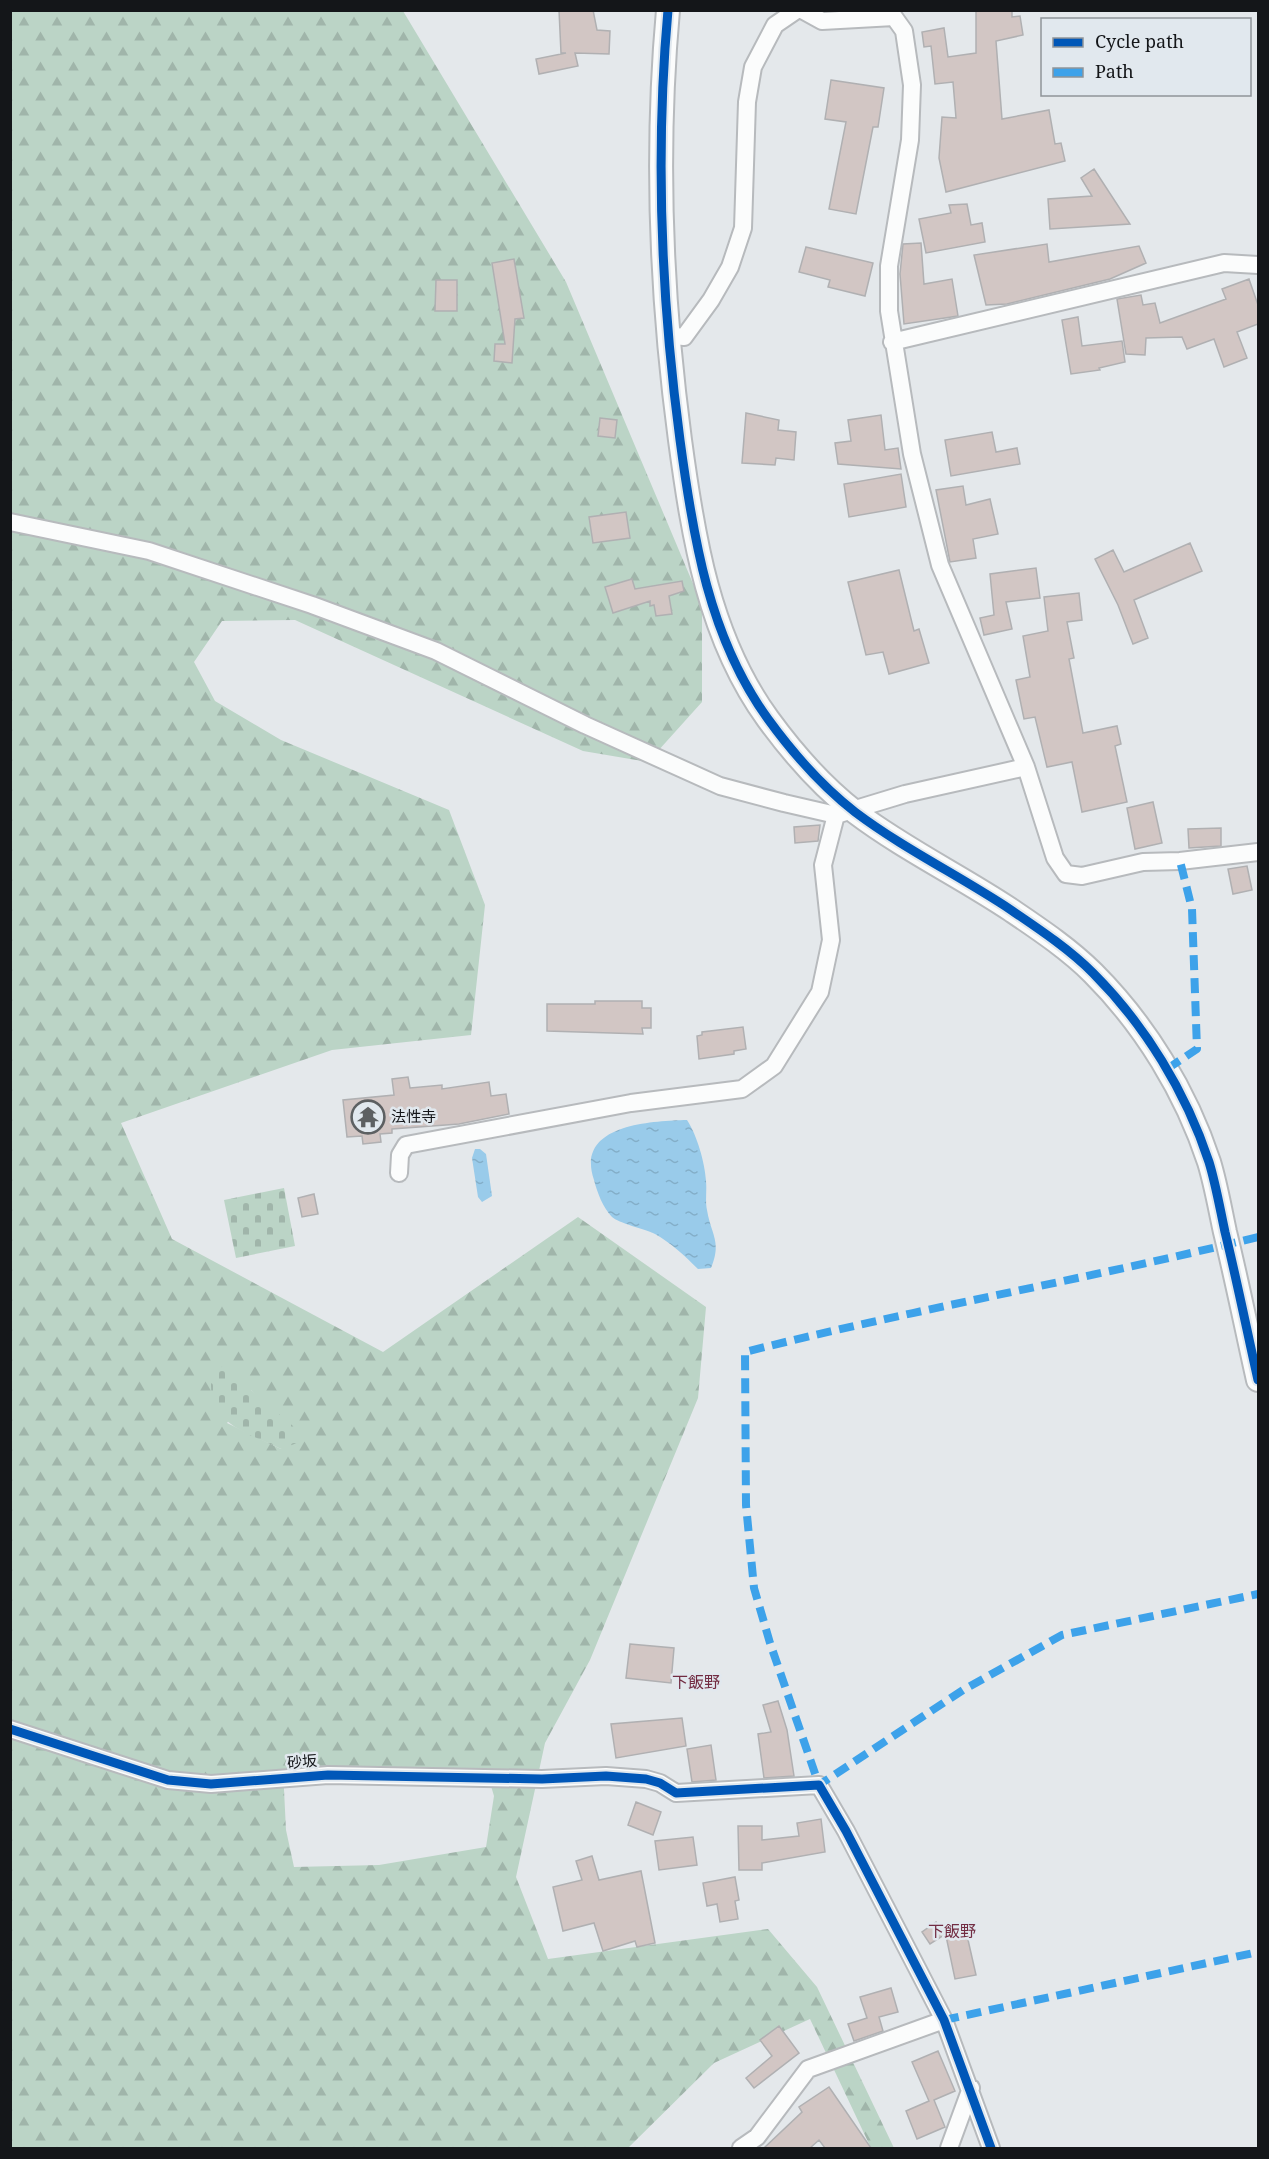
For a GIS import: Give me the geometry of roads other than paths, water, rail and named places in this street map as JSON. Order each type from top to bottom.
[{"type":"street","points":[[668,10],[662,103],[661,243],[666,335],[687,495],[707,589],[720,632],[745,685],[770,722],[844,812],[1056,942],[1093,972],[1135,1022],[1167,1069],[1192,1118],[1209,1164],[1258,1380]]},
{"type":"street","points":[[666,335],[684,337],[711,300],[730,267],[743,228],[747,102],[753,67],[775,25],[797,10]]},
{"type":"street","points":[[802,10],[822,21],[896,14],[904,31],[912,85],[910,140],[889,266],[892,342],[912,454],[940,565],[1026,767],[1055,858],[1066,874],[1082,876],[1143,862],[1180,861],[1258,852]]},
{"type":"street","points":[[892,342],[1224,263],[1258,265]]},
{"type":"street","points":[[10,522],[149,551],[312,605],[436,651],[585,724],[720,786],[844,812],[905,794],[1026,767]]},
{"type":"street","points":[[399,1173],[400,1155],[406,1145],[632,1103],[742,1089],[774,1066],[820,992],[831,940],[823,865],[844,812]]},
{"type":"street","name":"砂坂","points":[[10,1729],[168,1780],[211,1784],[328,1775],[542,1779],[606,1776],[645,1779],[660,1783],[676,1793],[819,1785],[846,1831],[944,2020]]},
{"type":"street","points":[[741,2148],[758,2137],[808,2069],[944,2020],[971,2088],[991,2148]]},
{"type":"street","points":[[950,2148],[971,2088]]},
{"type":"water","points":[[687,1120],[697,1141],[705,1174],[706,1207],[716,1244],[711,1268],[698,1269],[661,1238],[612,1217],[599,1195],[591,1162],[595,1148],[605,1137],[619,1130],[654,1122]]},
{"type":"water","points":[[475,1149],[480,1149],[486,1154],[492,1196],[482,1202],[478,1197],[472,1158]]},
{"type":"place","name":"法性寺","points":[[368,1117]]},
{"type":"district","name":"下飯野","points":[[696,1682]]},
{"type":"district","name":"下飯野","points":[[952,1931]]}]
